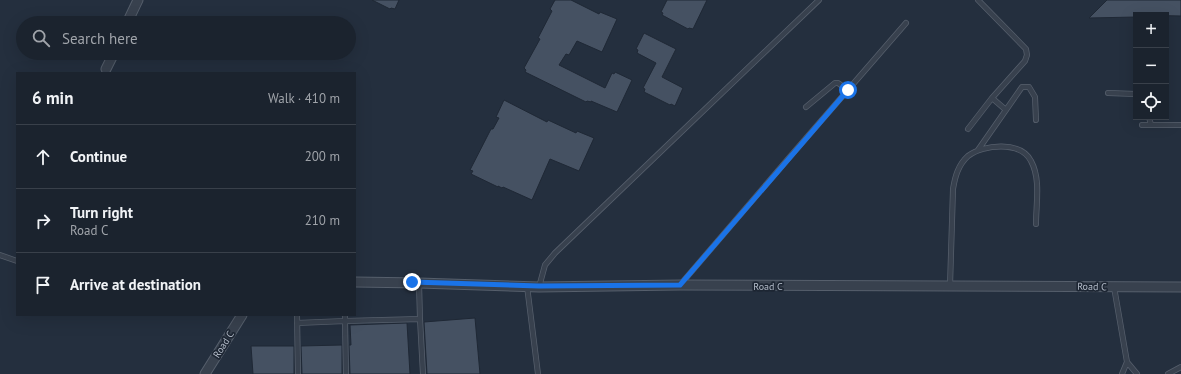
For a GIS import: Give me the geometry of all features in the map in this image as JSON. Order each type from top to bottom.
[{"type":"street","points":[[130,16],[138,0]]},
{"type":"street","points":[[106,70],[111,60]]},
{"type":"street","name":"Road C","points":[[356,282],[526,286],[680,285],[1181,287]]},
{"type":"street","name":"Road C","points":[[205,374],[241,316]]},
{"type":"lane","points":[[539,286],[545,265],[555,253],[819,0]]},
{"type":"lane","points":[[968,129],[992,98],[1025,61],[1027,55],[1026,49],[978,0]]},
{"type":"lane","points":[[680,285],[906,23]]},
{"type":"lane","points":[[806,107],[835,83],[838,83],[848,90]]},
{"type":"lane","points":[[978,150],[1022,87],[1029,88],[1035,97],[1036,120]]},
{"type":"lane","points":[[1108,93],[1133,94]]},
{"type":"lane","points":[[992,98],[1006,110]]},
{"type":"lane","points":[[1150,120],[1151,125]]},
{"type":"lane","points":[[1142,125],[1181,125]]},
{"type":"lane","points":[[950,286],[952,195],[956,175],[967,157],[978,150],[994,147],[1011,147],[1023,150],[1032,161],[1037,176],[1036,224]]},
{"type":"lane","points":[[0,255],[16,261]]},
{"type":"lane","points":[[419,283],[423,374]]},
{"type":"lane","points":[[526,286],[538,374]]},
{"type":"lane","points":[[1114,286],[1127,362],[1137,374]]},
{"type":"lane","points":[[297,316],[298,374]]},
{"type":"lane","points":[[345,316],[346,374]]},
{"type":"lane","points":[[297,323],[420,319]]},
{"type":"lane","points":[[1122,374],[1127,362]]},
{"type":"lane","points":[[1168,374],[1181,367]]},
{"type":"building","points":[[372,0],[399,0],[395,9],[390,9]]},
{"type":"building","points":[[555,0],[571,0],[599,14],[600,12],[617,19],[602,52],[577,41],[569,55],[566,54],[559,65],[605,88],[612,73],[614,74],[615,72],[632,80],[617,112],[591,101],[586,102],[525,72],[526,70],[524,68],[540,39],[538,38],[552,11],[550,9]]},
{"type":"building","points":[[667,0],[707,0],[693,29],[688,29],[662,15],[663,13],[661,12]]},
{"type":"building","points":[[1107,0],[1181,0],[1181,16],[1169,16],[1169,12],[1133,12],[1133,17],[1089,18]]},
{"type":"building","points":[[644,33],[676,49],[662,77],[683,88],[675,106],[644,92],[645,89],[643,88],[656,63],[637,53],[638,50],[636,49]]},
{"type":"building","points":[[504,100],[547,122],[548,120],[576,133],[577,131],[594,138],[579,171],[550,159],[532,200],[503,187],[498,187],[471,174],[473,171],[470,170],[491,129],[493,129],[499,118],[496,117]]},
{"type":"building","points":[[475,318],[480,374],[427,374],[424,322]]},
{"type":"building","points":[[407,323],[410,374],[350,374],[350,325]]},
{"type":"building","points":[[342,345],[342,374],[302,374],[301,346]]},
{"type":"building","points":[[251,346],[294,346],[294,374],[253,374]]},
{"type":"route","points":[[412,282],[539,286],[680,285],[848,90]]}]
